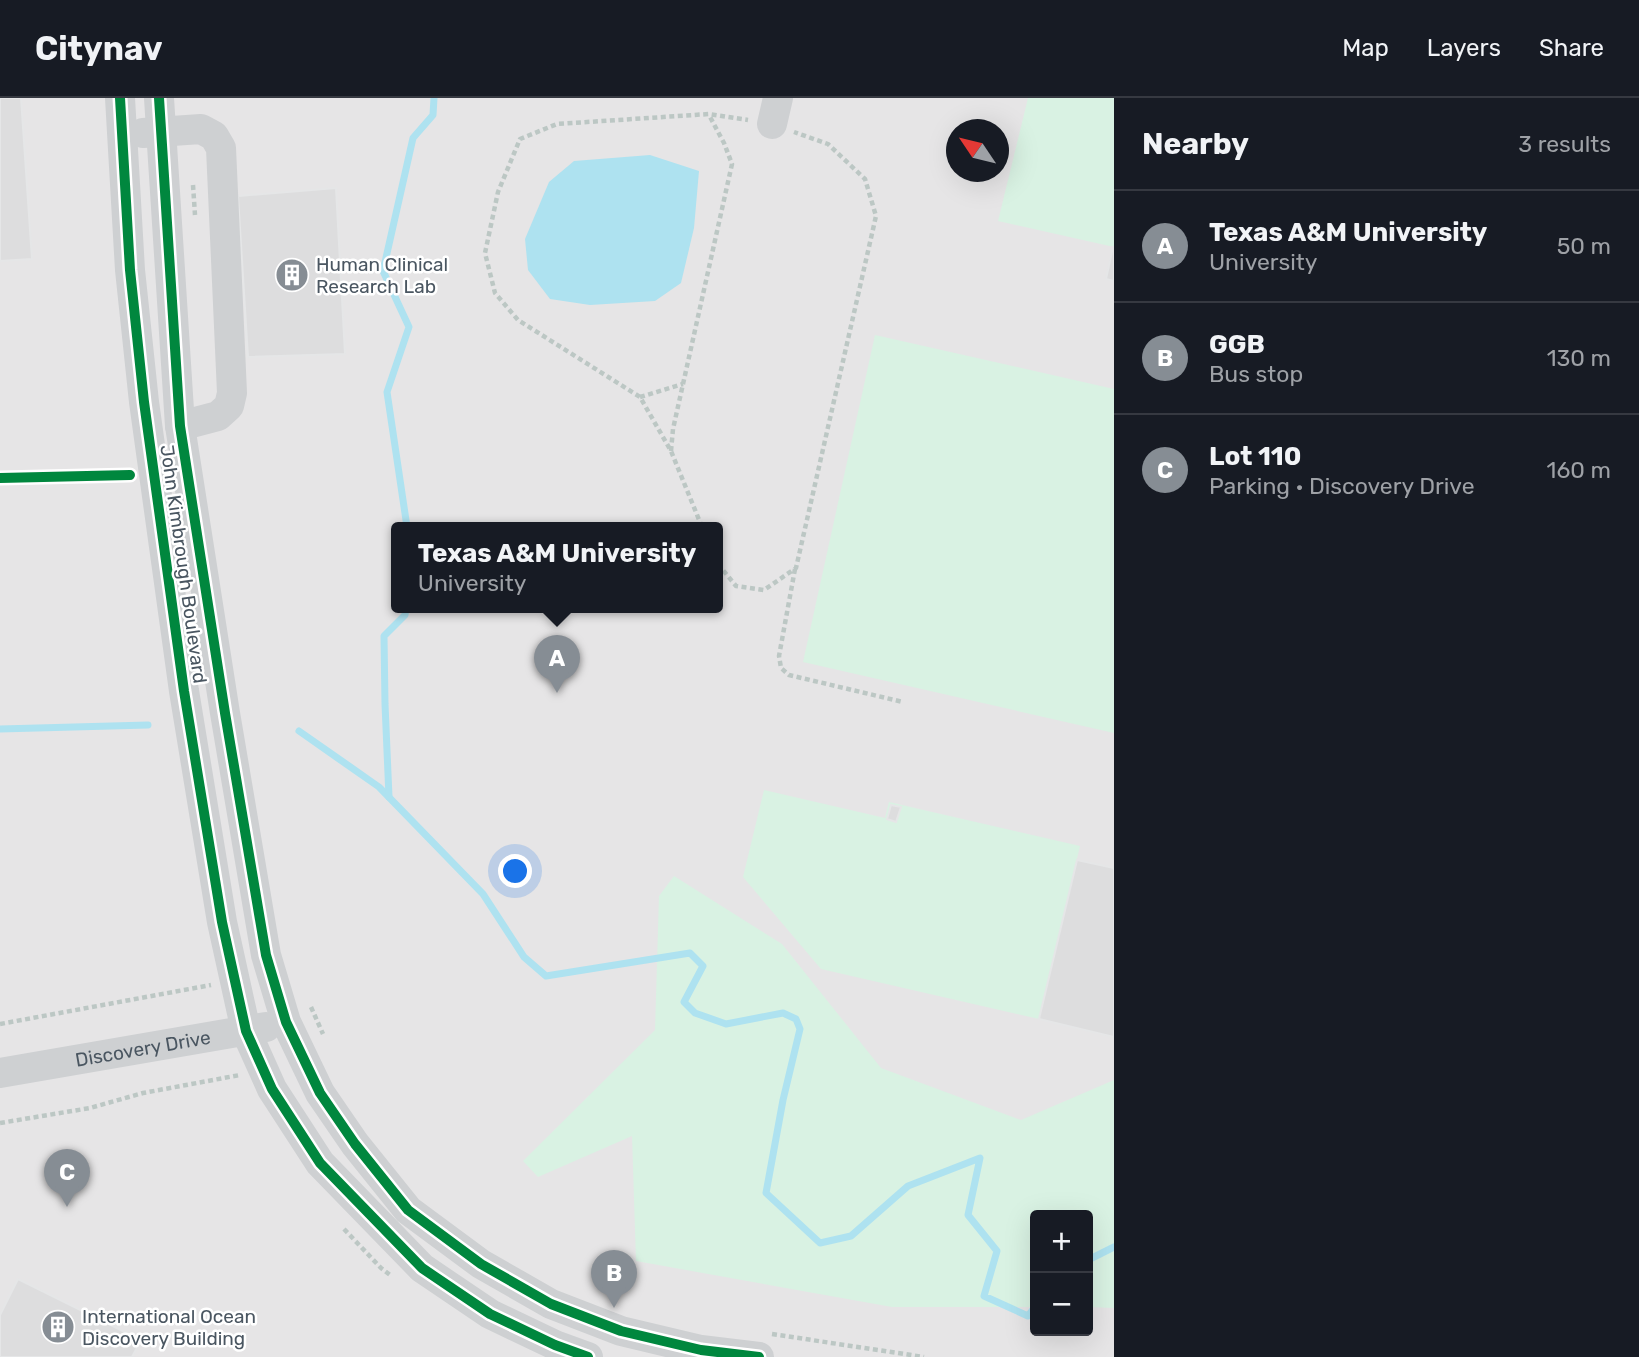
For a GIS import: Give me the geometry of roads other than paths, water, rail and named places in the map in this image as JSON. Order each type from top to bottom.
[{"type":"street","name":"John Kimbrough Boulevard","points":[[120,98],[130,270],[144,402],[184,691],[222,922],[246,1031],[272,1089],[320,1163],[422,1268],[490,1314],[589,1357]]},
{"type":"street","name":"John Kimbrough Boulevard","points":[[159,98],[180,426],[222,700],[266,955],[286,1022],[320,1093],[355,1144],[408,1210],[481,1264],[551,1304],[621,1331],[701,1350],[759,1345]]},
{"type":"street","points":[[122,134],[201,129],[214,136],[221,148],[232,393],[229,407],[218,416],[180,426]]},
{"type":"street","name":"Discovery Drive","points":[[0,1073],[286,1022]]},
{"type":"street","points":[[535,1335],[551,1304]]},
{"type":"water","points":[[650,155],[699,171],[694,228],[681,283],[655,301],[590,305],[550,299],[528,270],[525,239],[549,182],[574,161]]},
{"type":"waterway","points":[[406,522],[387,392],[409,327],[383,271],[413,138],[433,115],[434,98]]},
{"type":"waterway","points":[[389,797],[384,636],[405,613]]},
{"type":"waterway","points":[[0,729],[148,725]]},
{"type":"waterway","points":[[299,731],[379,787],[483,894],[524,957],[546,976],[690,953],[703,966],[684,1002],[695,1013],[726,1024],[783,1013],[796,1019],[800,1029],[783,1100],[766,1193],[820,1243],[851,1236],[908,1186],[980,1158],[968,1215],[997,1251],[984,1296],[1028,1316],[1030,1313]]},
{"type":"waterway","points":[[1093,1258],[1114,1247]]},
{"type":"place","name":"Human Clinical Research Lab","points":[[292,275]]},
{"type":"place","name":"Texas A&M University","points":[[557,693]]},
{"type":"place","name":"Lot 110","points":[[67,1207]]},
{"type":"place","name":"GGB","points":[[614,1308]]},
{"type":"place","name":"International Ocean Discovery Building","points":[[58,1327]]}]
